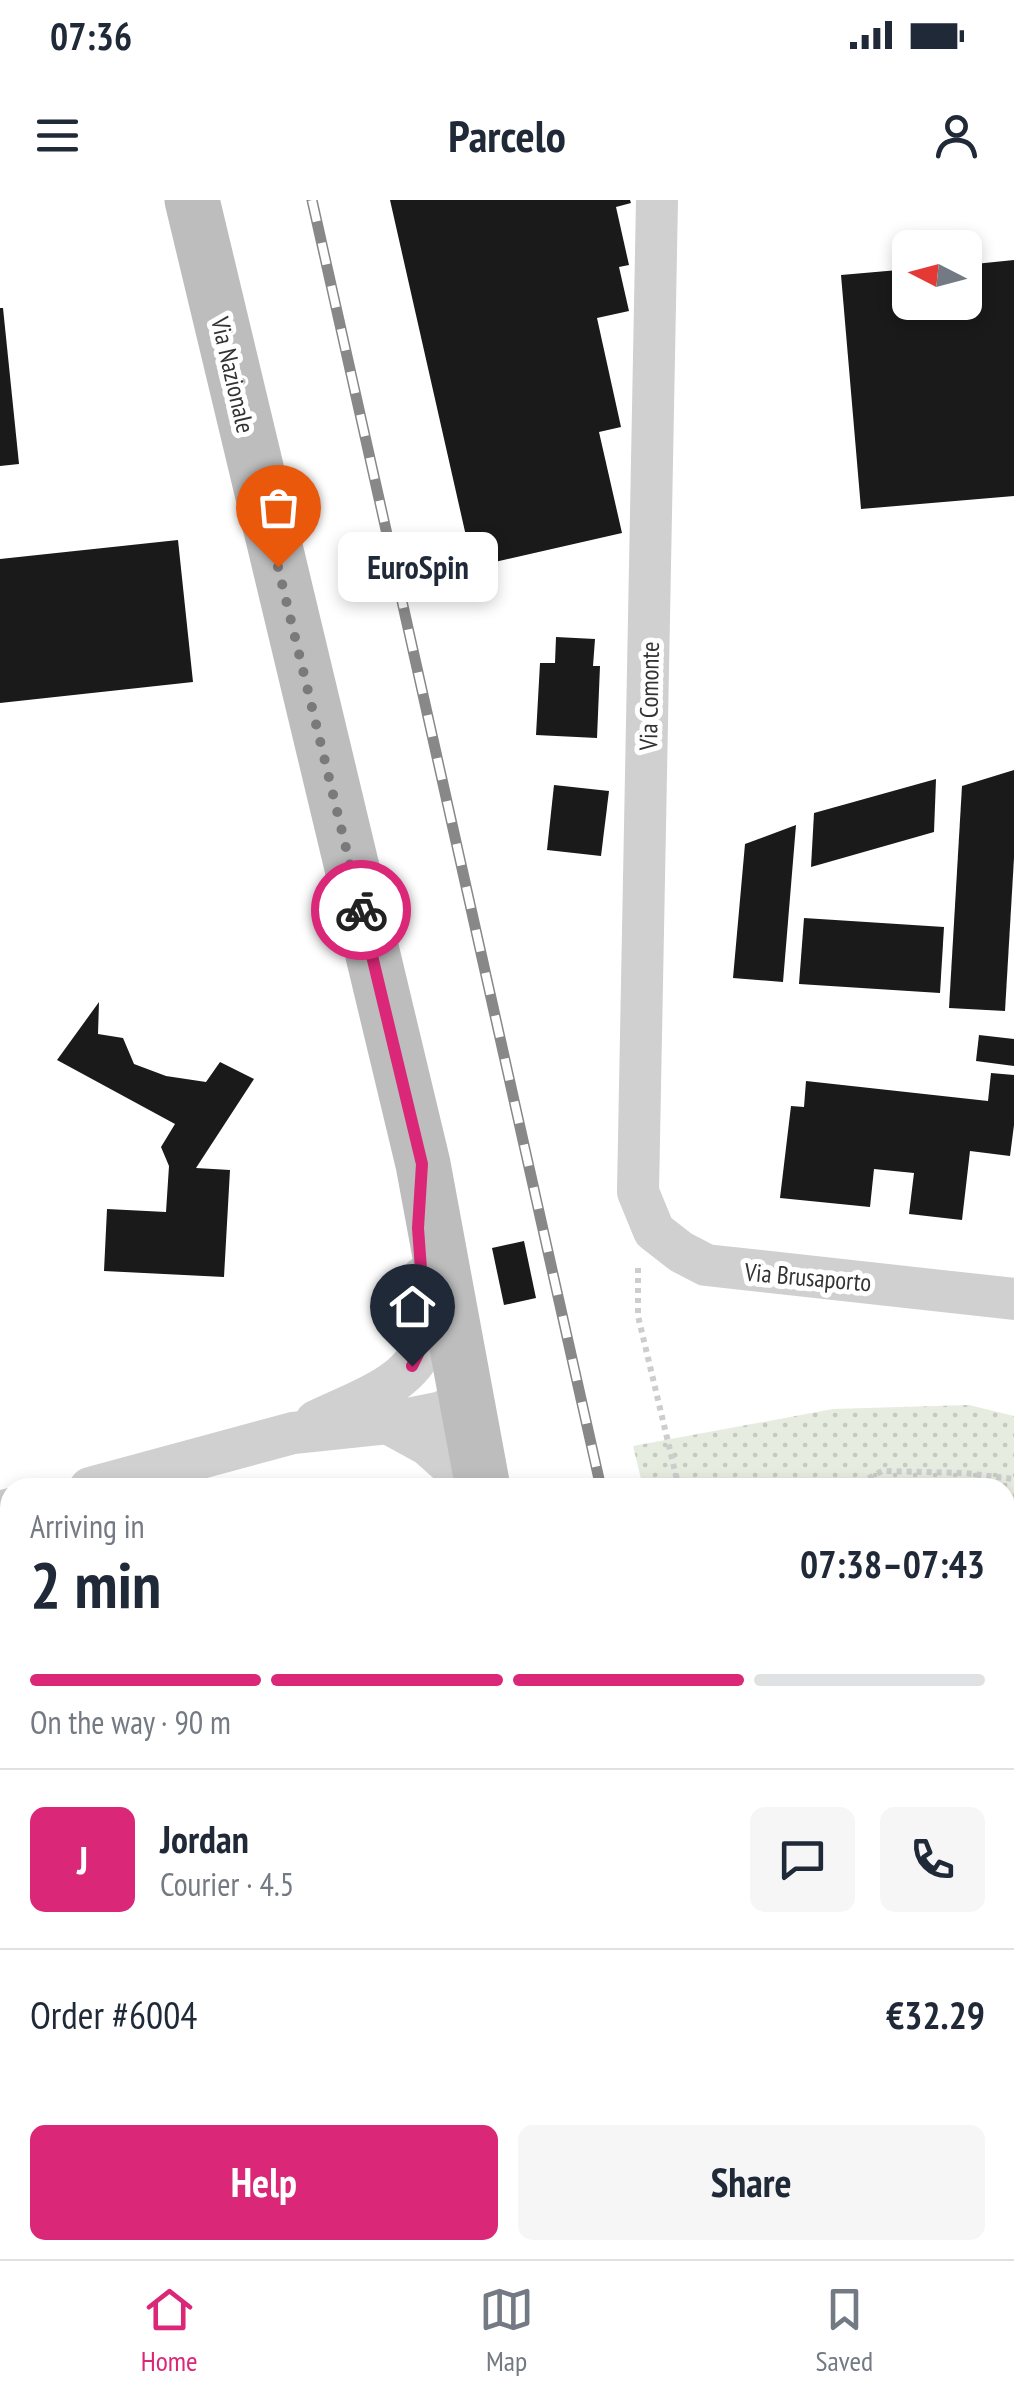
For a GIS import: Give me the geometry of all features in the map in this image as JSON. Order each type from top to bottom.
[{"type":"main road","name":"Via Nazionale","points":[[192,200],[422,1164],[467,1398],[478,1478]]},
{"type":"street","name":"Via Comonte","points":[[638,1192],[657,200]]},
{"type":"street","points":[[391,1403],[426,1338],[418,1228],[422,1164]]},
{"type":"street","name":"Via Brusaporto","points":[[638,1192],[654,1231],[706,1266],[1014,1299]]},
{"type":"street","points":[[126,1478],[391,1403],[442,1412],[467,1398]]},
{"type":"street","points":[[391,1403],[428,1445],[467,1478]]},
{"type":"path","points":[[638,1262],[638,1316],[677,1478]]},
{"type":"path","points":[[869,1478],[882,1471],[1006,1478]]},
{"type":"shaded area","points":[[969,1405],[1014,1416],[1014,1478],[641,1478],[633,1446],[833,1409]]},
{"type":"building","points":[[390,200],[630,200],[631,203],[616,207],[629,265],[619,267],[629,311],[597,318],[621,427],[599,432],[622,533],[473,567]]},
{"type":"building","points":[[1014,260],[1014,496],[861,509],[841,275],[892,271],[892,320],[982,320],[982,263]]},
{"type":"building","points":[[0,308],[19,464],[0,466]]},
{"type":"building","points":[[178,540],[193,682],[0,703],[0,559]]},
{"type":"building","points":[[556,637],[595,639],[593,666],[600,666],[597,738],[536,735],[540,663],[555,663]]},
{"type":"building","points":[[1014,770],[1014,858],[1005,1011],[949,1008],[962,786]]},
{"type":"building","points":[[936,779],[934,832],[811,867],[814,813]]},
{"type":"building","points":[[554,785],[609,791],[601,856],[547,850]]},
{"type":"building","points":[[796,825],[783,982],[733,978],[745,844]]},
{"type":"building","points":[[804,918],[944,927],[940,993],[799,984]]},
{"type":"building","points":[[99,1002],[98,1034],[123,1038],[134,1064],[166,1076],[206,1082],[220,1062],[254,1079],[196,1168],[230,1170],[224,1277],[104,1271],[107,1209],[166,1212],[169,1166],[161,1147],[175,1124],[57,1060]]},
{"type":"building","points":[[979,1035],[1014,1039],[1014,1066],[976,1061]]},
{"type":"building","points":[[991,1073],[1014,1075],[1010,1156],[970,1151],[962,1220],[909,1214],[914,1173],[874,1169],[870,1207],[780,1198],[791,1106],[804,1107],[806,1081],[988,1101]]},
{"type":"building","points":[[524,1241],[536,1298],[504,1305],[492,1248]]},
{"type":"railway","points":[[312,200],[599,1478]]},
{"type":"way so far","points":[[278,567],[361,910]]},
{"type":"place","name":"EuroSpin","points":[[278,567]]},
{"type":"route","points":[[361,910],[422,1164],[418,1228],[426,1338],[412,1366]]}]
